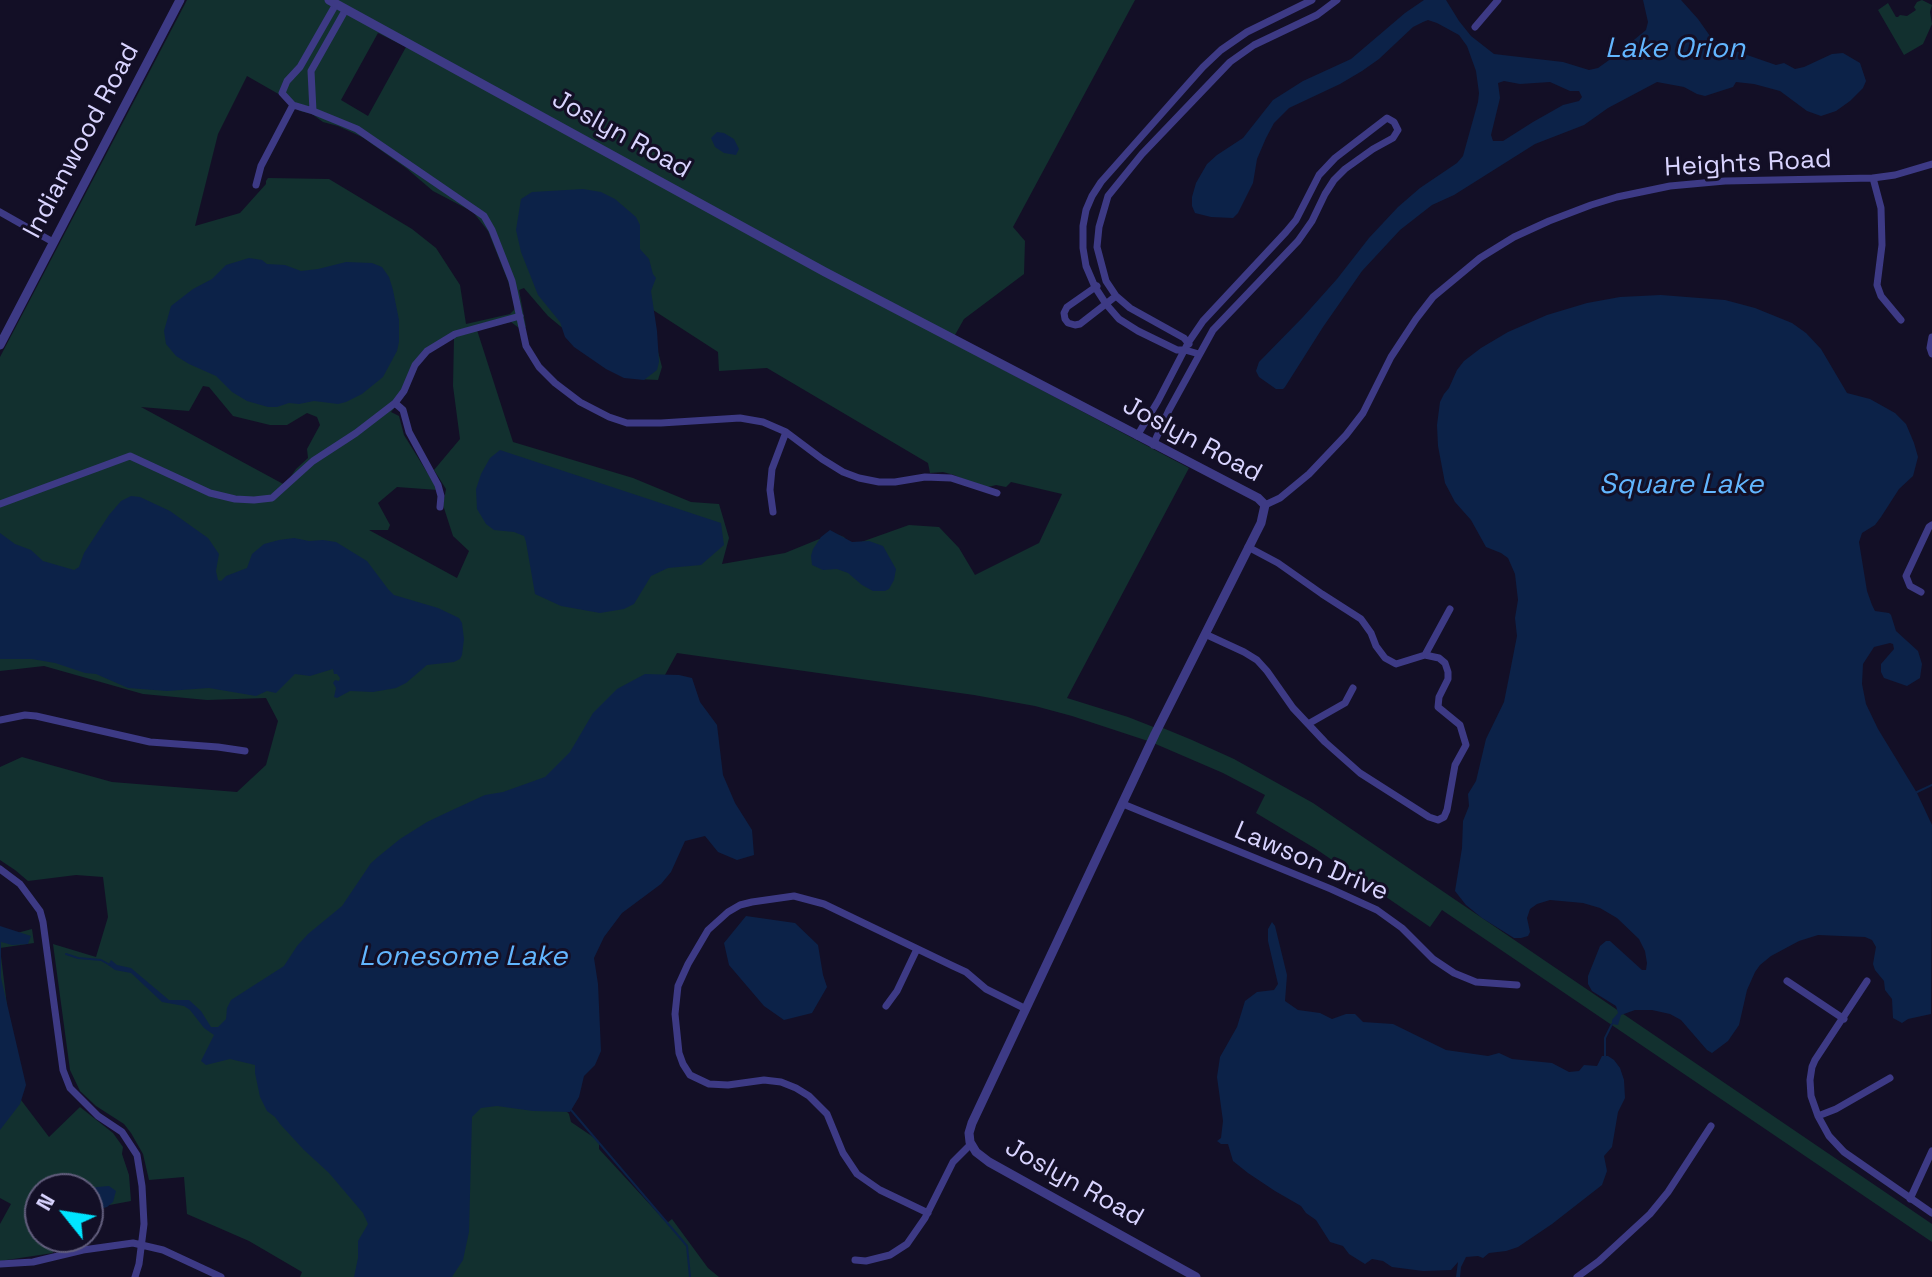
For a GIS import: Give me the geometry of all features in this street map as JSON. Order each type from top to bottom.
[{"type":"street","name":"Indianwood Road","points":[[0,345],[180,0]]},
{"type":"street","points":[[1186,346],[1177,350],[1119,319],[1095,287],[1086,266],[1083,248],[1083,226],[1092,196],[1173,100],[1221,50],[1247,32],[1312,0]]},
{"type":"street","points":[[1199,354],[1186,346],[1184,338],[1146,318],[1116,296],[1106,281],[1097,247],[1108,196],[1230,62],[1254,45],[1317,15],[1337,0]]},
{"type":"street","points":[[1475,27],[1498,0]]},
{"type":"street","points":[[332,2],[300,67],[287,81],[282,93],[293,105],[357,129],[484,216],[517,296],[526,346],[539,367],[580,402],[627,423],[740,418],[763,422],[786,432],[822,459],[859,478],[879,482],[925,477],[951,478],[997,493]]},
{"type":"street","name":"Joslyn Road","points":[[332,2],[825,272],[1258,498],[1265,505],[1264,515],[1123,804],[969,1133],[976,1152],[989,1162],[1196,1277]]},
{"type":"street","points":[[313,111],[311,71],[346,9]]},
{"type":"street","points":[[256,185],[261,166],[293,105]]},
{"type":"street","points":[[1137,436],[1203,321],[1296,220],[1319,175],[1335,158],[1387,118],[1394,122],[1398,130],[1393,138],[1373,149],[1334,180],[1298,241],[1221,320],[1205,341],[1153,445]]},
{"type":"street","points":[[1365,137],[1373,149]]},
{"type":"street","name":"Heights Road","points":[[1265,505],[1280,498],[1309,474],[1346,435],[1363,413],[1399,344],[1433,297],[1480,258],[1514,237],[1591,205],[1670,186],[1725,181],[1873,178],[1932,164]]},
{"type":"street","points":[[1873,178],[1881,208],[1882,245],[1877,285],[1881,296],[1901,320]]},
{"type":"street","points":[[0,212],[53,242]]},
{"type":"street","points":[[1106,281],[1067,307],[1065,319],[1075,325],[1080,324],[1116,296]]},
{"type":"street","points":[[0,504],[130,456],[210,493],[235,499],[272,498],[313,461],[395,403],[415,365],[427,351],[455,334],[520,316]]},
{"type":"street","points":[[1932,337],[1932,354]]},
{"type":"street","points":[[395,403],[403,410],[409,432],[438,485],[440,507]]},
{"type":"street","points":[[773,512],[770,490],[772,469],[786,432]]},
{"type":"street","points":[[1921,592],[1910,586],[1906,576],[1932,525]]},
{"type":"street","points":[[1205,634],[1257,660],[1293,708],[1360,773],[1429,817],[1438,820],[1444,817],[1455,765],[1466,745],[1460,725],[1438,707],[1439,697],[1448,679],[1445,663],[1439,658],[1425,655],[1396,664],[1385,658],[1361,619],[1278,563],[1248,547]]},
{"type":"street","points":[[1425,655],[1450,609]]},
{"type":"street","points":[[1308,724],[1345,703],[1353,688]]},
{"type":"street","points":[[0,720],[36,716],[150,742],[245,751]]},
{"type":"street","name":"Lawson Drive","points":[[1123,804],[1377,910],[1402,928],[1433,959],[1454,973],[1476,982],[1517,985]]},
{"type":"street","points":[[0,869],[20,884],[40,911],[63,1070],[70,1088],[98,1116],[122,1132],[137,1155],[144,1224],[135,1277]]},
{"type":"street","points":[[928,1213],[880,1190],[857,1174],[843,1153],[827,1114],[796,1088],[764,1080],[728,1085],[709,1084],[693,1078],[686,1071],[679,1053],[675,1014],[678,986],[699,944],[715,921],[740,905],[794,896],[824,904],[966,972],[986,989],[1026,1009]]},
{"type":"street","points":[[886,1006],[897,991],[917,949]]},
{"type":"street","points":[[1787,981],[1844,1019]]},
{"type":"street","points":[[1867,981],[1812,1067],[1810,1090],[1818,1116],[1829,1136],[1844,1152],[1932,1213]]},
{"type":"street","points":[[1818,1116],[1890,1078]]},
{"type":"street","points":[[1577,1277],[1650,1214],[1711,1126]]},
{"type":"street","points":[[855,1260],[866,1261],[890,1255],[907,1244],[918,1231],[953,1162],[971,1144]]},
{"type":"street","points":[[1910,1199],[1932,1151]]},
{"type":"street","points":[[0,1264],[33,1262],[126,1243],[163,1250],[221,1277]]},
{"type":"green space","points":[[187,0],[1135,0],[1013,227],[1025,241],[1024,274],[964,319],[951,342],[1189,468],[1067,698],[1156,728],[1158,726],[1192,740],[1234,759],[1313,803],[1932,1224],[1932,1242],[1442,910],[1430,927],[1316,849],[1256,813],[1265,795],[1223,773],[1151,742],[1035,706],[677,653],[654,695],[546,1033],[549,1093],[569,1114],[571,1122],[599,1141],[599,1149],[667,1223],[672,1219],[708,1268],[719,1277],[300,1277],[302,1272],[249,1241],[187,1214],[184,1177],[149,1180],[143,1154],[131,1133],[124,1124],[96,1106],[80,1091],[70,1070],[53,944],[96,957],[108,917],[103,877],[76,875],[28,881],[0,860],[0,767],[22,757],[112,782],[237,792],[266,765],[278,721],[266,698],[207,700],[143,694],[44,666],[0,671],[0,357]],"holes":[[[378,33],[406,47],[368,116],[341,100]],[[247,76],[282,96],[300,111],[362,137],[433,191],[473,212],[488,231],[508,281],[514,310],[510,314],[466,324],[460,285],[436,248],[412,229],[329,179],[268,178],[240,213],[195,226],[218,134]],[[524,288],[548,316],[577,340],[638,379],[658,380],[662,367],[651,325],[650,308],[718,352],[719,371],[767,368],[928,463],[930,473],[943,472],[978,486],[1006,487],[1011,482],[1062,494],[1039,543],[975,575],[959,548],[939,527],[909,525],[850,546],[844,537],[834,533],[785,553],[722,564],[729,538],[719,504],[691,502],[633,478],[513,442],[477,330],[511,322],[519,328],[526,327],[519,290]],[[454,338],[453,386],[460,439],[434,470],[446,489],[443,505],[453,536],[469,551],[457,578],[369,530],[388,530],[390,525],[378,503],[397,487],[438,490],[404,435],[399,416],[391,412],[406,394],[426,355]],[[203,386],[209,387],[233,416],[270,425],[287,425],[307,413],[317,417],[320,425],[307,449],[308,458],[285,485],[141,407],[189,411]]]},
{"type":"green space","points":[[1922,0],[1932,5],[1932,24],[1923,44],[1904,55],[1878,10],[1888,3],[1896,17],[1907,16],[1916,10],[1917,2]]},
{"type":"green space","points":[[32,929],[34,943],[0,948],[0,935]]},
{"type":"green space","points":[[0,948],[18,1096],[49,1137],[80,1107],[113,1133],[123,1147],[131,1201],[104,1206],[104,1173],[24,1173],[24,1253],[53,1253],[0,1261],[0,1224],[11,1204],[0,1198]]},
{"type":"water","name":"Lake Orion","points":[[1424,0],[1446,0],[1471,36],[1494,54],[1563,62],[1589,70],[1598,68],[1646,30],[1648,22],[1643,0],[1681,0],[1710,36],[1724,47],[1776,65],[1784,63],[1795,69],[1832,54],[1843,53],[1860,63],[1866,81],[1850,101],[1836,111],[1821,116],[1807,111],[1780,91],[1754,84],[1736,82],[1733,87],[1705,96],[1684,87],[1657,82],[1608,108],[1584,125],[1535,144],[1454,195],[1432,205],[1400,230],[1362,271],[1285,387],[1276,389],[1259,377],[1256,371],[1259,362],[1303,317],[1398,207],[1463,156],[1479,93],[1476,71],[1467,46],[1459,35],[1428,20],[1413,27],[1362,71],[1289,108],[1274,123],[1266,138],[1257,159],[1253,183],[1233,218],[1195,213],[1192,197],[1196,183],[1207,164],[1243,138],[1273,100],[1303,81],[1351,59]],"holes":[[[1550,82],[1570,91],[1579,91],[1582,97],[1503,141],[1493,141],[1491,135],[1500,98],[1498,83]]]},
{"type":"water","points":[[717,132],[734,139],[739,149],[736,155],[724,153],[715,147],[711,138]]},
{"type":"water","points":[[583,189],[601,192],[615,199],[636,217],[640,225],[640,249],[649,259],[656,278],[651,291],[659,362],[657,370],[644,380],[624,378],[574,347],[565,337],[560,322],[538,295],[521,252],[516,230],[521,199],[532,192]]},
{"type":"water","points":[[249,258],[301,271],[346,262],[372,263],[382,267],[389,277],[399,320],[397,351],[383,377],[346,402],[314,401],[268,407],[247,401],[232,392],[216,376],[176,356],[166,344],[164,331],[171,306],[212,279],[226,265]]},
{"type":"water","name":"Square Lake","points":[[1661,295],[1725,300],[1792,323],[1821,349],[1847,393],[1870,399],[1895,413],[1906,424],[1914,443],[1918,457],[1913,476],[1899,489],[1875,525],[1862,533],[1859,542],[1872,605],[1875,611],[1891,615],[1896,631],[1918,651],[1922,664],[1920,678],[1907,686],[1884,678],[1881,664],[1894,649],[1890,643],[1874,647],[1863,664],[1862,684],[1866,704],[1878,729],[1917,793],[1932,825],[1931,1014],[1902,1023],[1893,1018],[1892,999],[1873,964],[1876,947],[1872,940],[1818,935],[1799,941],[1760,965],[1747,990],[1739,1025],[1728,1041],[1712,1053],[1681,1020],[1670,1014],[1635,1010],[1621,1015],[1618,1025],[1612,1024],[1618,1013],[1616,1006],[1592,991],[1588,984],[1588,976],[1600,946],[1610,941],[1642,970],[1646,970],[1647,963],[1639,939],[1617,918],[1583,903],[1550,900],[1530,909],[1528,936],[1514,938],[1482,918],[1455,891],[1463,821],[1469,806],[1468,794],[1476,781],[1486,739],[1504,702],[1517,636],[1515,618],[1518,600],[1515,574],[1508,558],[1486,547],[1445,483],[1438,446],[1440,402],[1464,361],[1508,332],[1547,315],[1587,303],[1620,297]]},
{"type":"water","points":[[500,450],[721,523],[724,545],[701,565],[668,568],[651,576],[634,604],[624,609],[600,613],[561,606],[535,594],[524,536],[494,530],[486,524],[477,509],[476,489],[481,474],[490,458]]},
{"type":"water","points":[[131,496],[170,511],[208,538],[219,554],[216,571],[221,581],[247,568],[252,554],[264,544],[294,538],[336,542],[367,561],[394,595],[438,608],[459,618],[464,639],[462,655],[454,662],[427,665],[396,688],[373,692],[350,691],[337,698],[334,697],[336,688],[333,683],[340,678],[333,669],[310,676],[295,674],[276,693],[267,691],[256,696],[209,688],[167,691],[128,688],[96,674],[55,663],[0,659],[0,533],[15,544],[31,550],[43,561],[74,570],[79,567],[84,553],[109,515],[121,501]]},
{"type":"water","points":[[830,530],[852,542],[869,541],[883,546],[896,569],[889,589],[873,591],[848,573],[837,569],[823,570],[812,565],[813,549]]},
{"type":"water","name":"Lonesome Lake","points":[[645,674],[692,678],[700,702],[717,725],[723,775],[735,803],[752,830],[754,855],[737,860],[718,852],[705,836],[685,841],[671,872],[661,884],[622,913],[604,937],[594,958],[601,1051],[595,1065],[584,1076],[579,1097],[570,1112],[497,1106],[481,1108],[472,1117],[469,1232],[463,1260],[452,1277],[354,1277],[358,1241],[368,1224],[363,1213],[329,1173],[267,1111],[260,1097],[255,1065],[230,1059],[206,1065],[201,1061],[214,1035],[190,1010],[162,1002],[131,973],[115,970],[108,965],[111,960],[117,965],[131,968],[169,1000],[189,1000],[211,1027],[218,1027],[226,1019],[231,1000],[284,966],[308,934],[342,906],[379,856],[400,839],[448,812],[485,795],[545,777],[570,752],[593,713],[617,689]]},
{"type":"water","points":[[746,916],[795,923],[818,945],[827,987],[812,1013],[784,1020],[764,1006],[729,965],[724,943]]},
{"type":"water","points":[[1272,922],[1287,975],[1285,1001],[1298,1010],[1320,1013],[1332,1019],[1355,1014],[1363,1022],[1393,1024],[1446,1050],[1488,1056],[1499,1053],[1512,1059],[1552,1063],[1569,1072],[1579,1071],[1584,1065],[1597,1066],[1602,1056],[1614,1060],[1624,1080],[1625,1098],[1618,1112],[1612,1147],[1604,1156],[1607,1171],[1602,1185],[1518,1247],[1489,1253],[1483,1258],[1466,1257],[1460,1277],[1456,1277],[1458,1262],[1451,1270],[1423,1271],[1392,1267],[1372,1259],[1365,1264],[1343,1246],[1330,1242],[1316,1220],[1301,1206],[1248,1173],[1233,1161],[1228,1144],[1217,1141],[1221,1138],[1223,1121],[1217,1077],[1220,1057],[1237,1027],[1245,1001],[1257,992],[1274,990],[1278,984],[1268,941],[1268,929]]},
{"type":"water","points":[[0,926],[31,936],[28,944],[1,942],[1,978],[26,1085],[20,1104],[0,1130]]},
{"type":"water","points":[[104,1186],[116,1191],[113,1202],[104,1208]]},
{"type":"waterway","points":[[1917,792],[1932,785]]},
{"type":"waterway","points":[[66,954],[101,960],[110,965]]},
{"type":"waterway","points":[[1605,1056],[1605,1038],[1612,1024]]},
{"type":"waterway","points":[[571,1110],[687,1246],[690,1277]]}]
